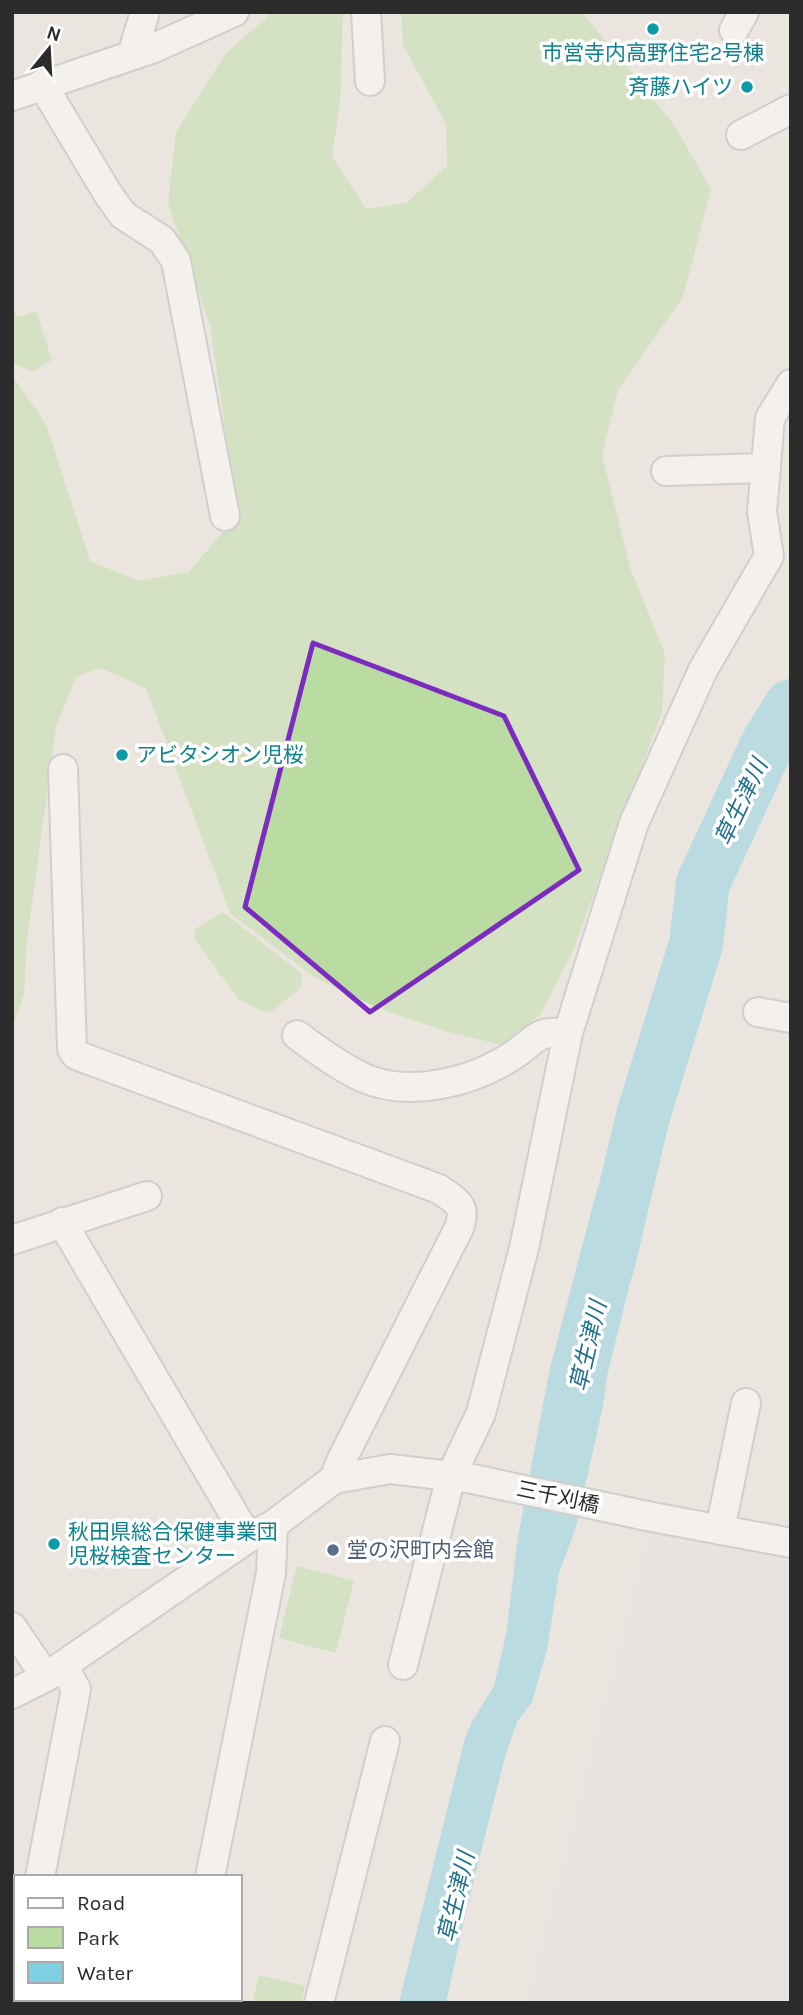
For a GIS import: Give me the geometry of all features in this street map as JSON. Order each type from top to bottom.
[{"type":"street","points":[[132,55],[145,12]]},
{"type":"street","points":[[12,96],[183,36],[234,12]]},
{"type":"street","points":[[366,12],[370,81]]},
{"type":"street","points":[[42,84],[123,215],[162,240],[176,261],[225,516]]},
{"type":"street","points":[[741,135],[791,109]]},
{"type":"street","points":[[403,1665],[488,1388],[524,1248],[568,1033],[634,823],[703,670],[769,556],[762,513],[770,418],[791,384]]},
{"type":"street","points":[[666,471],[766,468]]},
{"type":"street","points":[[12,1694],[54,1671],[247,1538],[272,1525],[334,1479],[463,1216],[459,1204],[439,1189],[76,1055],[72,1049],[63,769]]},
{"type":"street","points":[[758,1012],[791,1018]]},
{"type":"street","points":[[296,1035],[334,1062],[367,1079],[419,1087],[446,1084],[480,1072],[512,1056],[539,1034],[553,1031],[568,1033]]},
{"type":"street","points":[[12,1240],[147,1196]]},
{"type":"street","points":[[62,1222],[247,1538]]},
{"type":"street","points":[[720,1530],[746,1403]]},
{"type":"street","name":"三千刈橋","points":[[334,1479],[390,1469],[460,1477],[791,1543]]},
{"type":"street","points":[[210,1875],[271,1573],[272,1525]]},
{"type":"street","points":[[12,1627],[54,1671],[76,1689],[40,1875]]},
{"type":"street","points":[[319,2003],[385,1741]]},
{"type":"highlighted area","points":[[313,643],[504,716],[579,870],[370,1012],[245,907]]},
{"type":"shaded area","points":[[651,1528],[791,1556],[791,2003],[527,2003]]},
{"type":"green space","points":[[273,12],[343,12],[340,104],[332,156],[366,209],[406,203],[447,166],[446,124],[403,45],[401,12],[582,12],[675,126],[711,189],[683,297],[618,390],[602,454],[631,570],[665,654],[662,712],[572,953],[541,1014],[502,1045],[445,1031],[378,1008],[314,977],[230,913],[146,688],[100,668],[76,677],[56,727],[27,941],[24,994],[12,1030],[12,375],[47,426],[90,561],[139,581],[189,572],[238,514],[210,325],[168,204],[176,132],[226,53]]},
{"type":"green space","points":[[12,305],[17,317],[36,311],[52,360],[32,372],[12,362]]},
{"type":"green space","points":[[223,912],[302,974],[301,988],[271,1012],[239,1000],[194,938],[195,929]]},
{"type":"green space","points":[[297,1566],[354,1581],[336,1653],[279,1638]]},
{"type":"green space","points":[[259,1975],[305,1986],[301,2003],[252,2003]]},
{"type":"water","points":[[598,1186],[644,1201],[640,1243],[607,1376],[603,1406],[576,1527],[559,1573],[547,1650],[532,1702],[517,1722],[506,1753],[446,2003],[399,2003],[465,1738],[494,1686],[506,1635],[518,1537],[550,1368]]},
{"type":"waterway","name":"草生津川","points":[[607,1267],[643,1116],[696,944],[703,883],[768,743],[791,706]]},
{"type":"place","name":"市営寺内高野住宅2号棟","points":[[653,29]]},
{"type":"place","name":"斉藤ハイツ","points":[[747,87]]},
{"type":"place","name":"アビタシオン児桜","points":[[122,755]]},
{"type":"place","name":"秋田県総合保健事業団 児桜検査センター","points":[[54,1544]]},
{"type":"place","name":"堂の沢町内会館","points":[[333,1550]]}]
